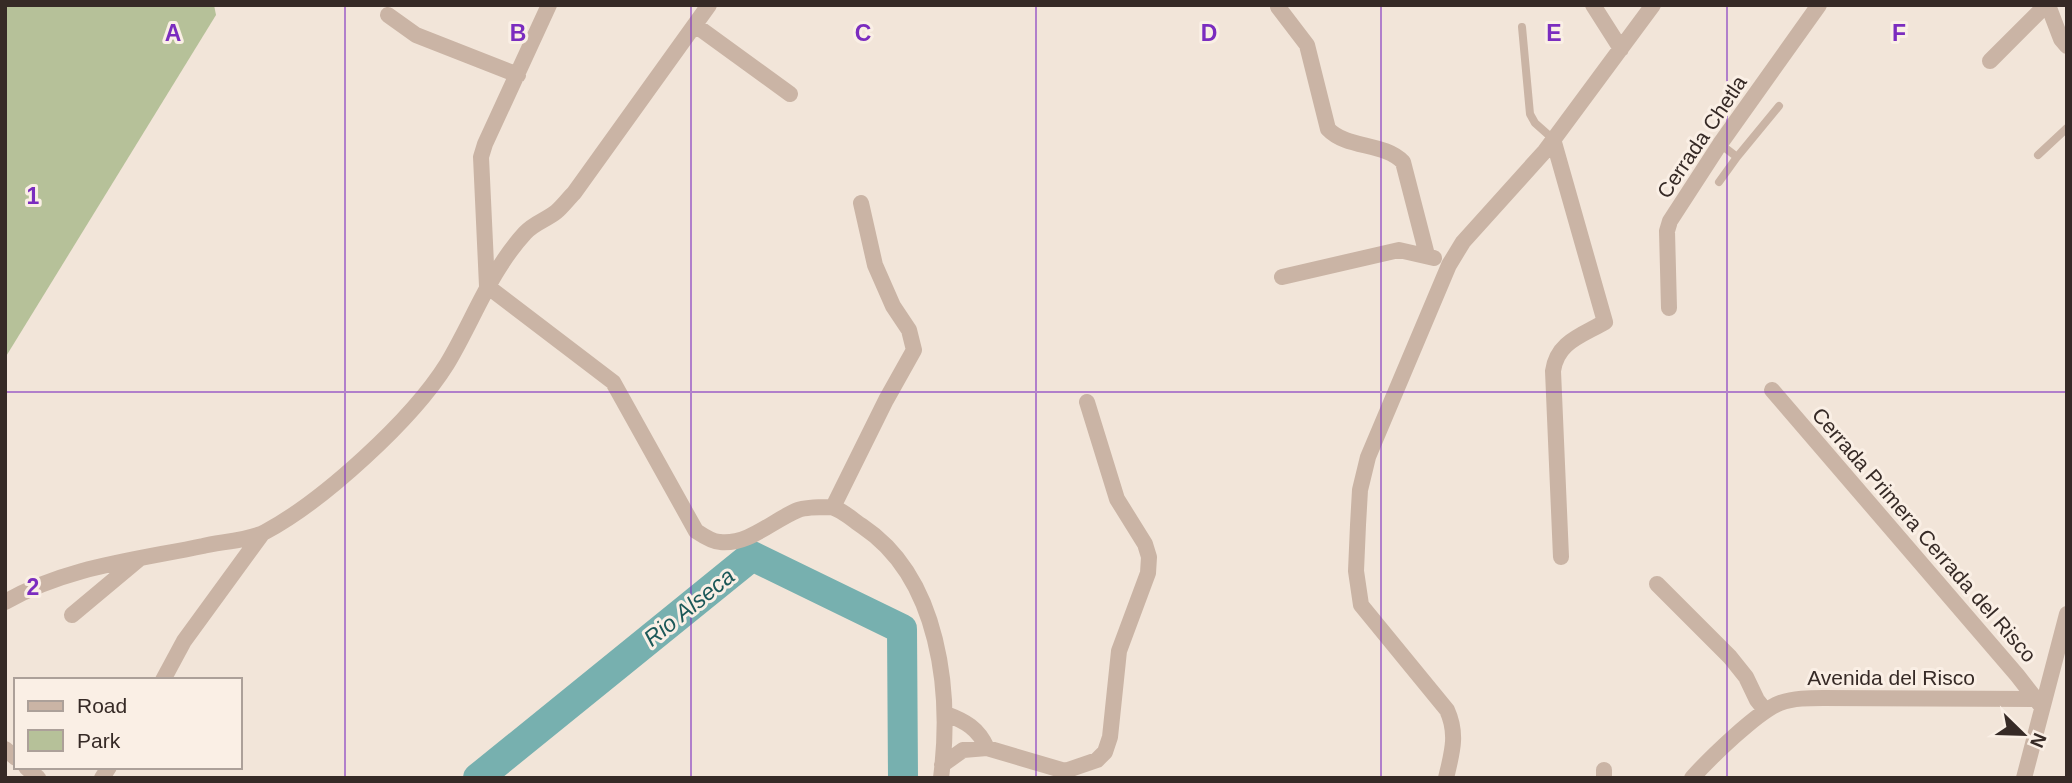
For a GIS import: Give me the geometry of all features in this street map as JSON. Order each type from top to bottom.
[{"type":"street","points":[[487,286],[481,158],[549,5]]},
{"type":"street","points":[[164,678],[184,641],[262,534],[306,505],[400,423],[447,365],[487,286],[525,233],[540,220],[556,212],[574,193],[709,5]]},
{"type":"street","points":[[1593,5],[1620,49]]},
{"type":"street","points":[[1446,778],[1455,741],[1453,723],[1447,710],[1361,605],[1356,571],[1360,490],[1368,457],[1449,265],[1463,243],[1553,139],[1653,5]]},
{"type":"street","name":"Cerrada Chetla","points":[[1669,308],[1667,231],[1670,221],[1720,144],[1819,5]]},
{"type":"street","points":[[1990,61],[2047,5],[2061,39],[2067,46]]},
{"type":"street","points":[[1278,6],[1307,45],[1328,129],[1338,138],[1390,154],[1403,162],[1427,255]]},
{"type":"street","points":[[388,15],[416,35],[518,75]]},
{"type":"street","points":[[695,25],[790,94]]},
{"type":"street","points":[[1553,139],[1605,322],[1564,346],[1555,356],[1553,371],[1562,557]]},
{"type":"street","points":[[833,507],[886,400],[914,351],[909,330],[893,306],[875,265],[861,203]]},
{"type":"street","points":[[1282,277],[1399,250],[1427,255],[1449,265]]},
{"type":"street","points":[[487,286],[613,382],[695,531],[719,542],[745,538],[800,509],[833,507],[878,537],[904,567],[932,628],[939,655],[946,714],[941,771]]},
{"type":"street","name":"Cerrada Primera Cerrada del Risco","points":[[1772,390],[2017,675],[2038,703]]},
{"type":"street","points":[[941,771],[963,750],[975,747],[987,748],[1065,771],[1097,760],[1105,752],[1110,737],[1119,651],[1148,573],[1149,557],[1145,544],[1117,499],[1087,402]]},
{"type":"street","points":[[5,602],[23,591],[81,571],[262,534]]},
{"type":"street","points":[[72,615],[141,558]]},
{"type":"street","points":[[1657,584],[1730,657],[1746,677],[1765,710]]},
{"type":"street","points":[[2024,778],[2038,703],[2067,614]]},
{"type":"street","name":"Avenida del Risco","points":[[1692,778],[1765,710],[1782,702],[1801,698],[2038,703]]},
{"type":"street","points":[[946,714],[973,727],[987,748]]},
{"type":"lane","points":[[1522,27],[1530,114],[1535,123],[1553,139]]},
{"type":"lane","points":[[1719,182],[1779,106]]},
{"type":"lane","points":[[2038,155],[2067,128]]},
{"type":"lane","points":[[1720,144],[1737,157]]},
{"type":"green space","points":[[5,5],[214,5],[216,15],[5,358]]},
{"type":"waterway","name":"Rio Alseca","points":[[478,778],[752,556],[902,629],[903,778]]}]
